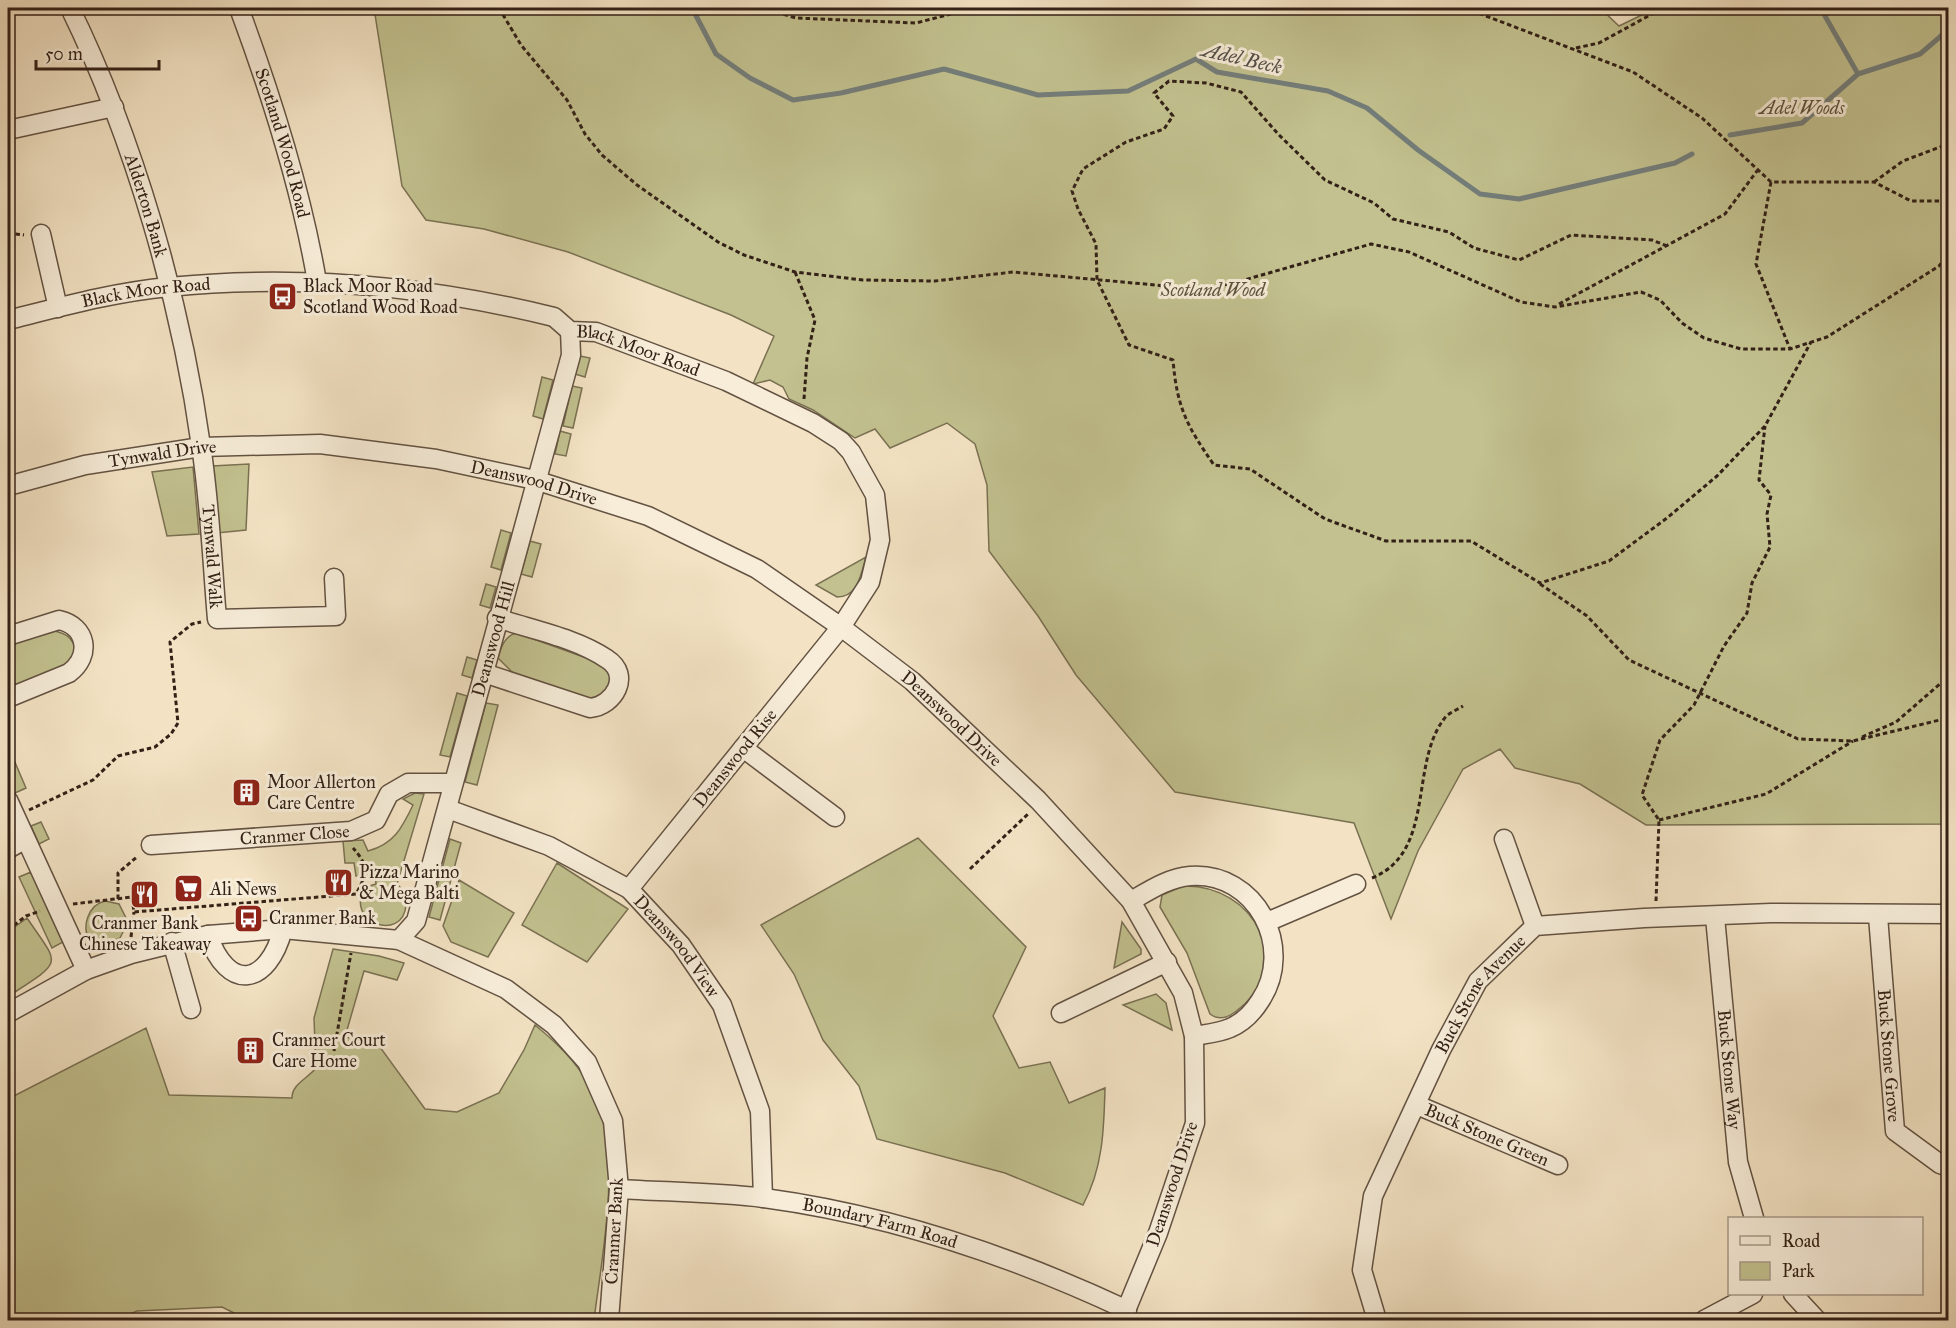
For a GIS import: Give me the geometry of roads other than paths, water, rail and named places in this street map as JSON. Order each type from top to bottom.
[{"type":"street","name":"Alderton Bank","points":[[70,8],[114,107],[145,201],[186,361],[201,447]]},
{"type":"street","name":"Scotland Wood Road","points":[[239,8],[285,143],[310,239],[317,282]]},
{"type":"street","points":[[8,130],[114,107]]},
{"type":"street","points":[[41,234],[57,308]]},
{"type":"street","name":"Black Moor Road","points":[[8,320],[57,308],[168,287],[317,282],[411,289],[513,307],[554,317],[570,331],[596,332],[644,348],[726,381],[794,413],[829,432],[851,452],[870,483],[877,507],[880,540],[870,582],[841,627]]},
{"type":"street","name":"Deanswood Hill","points":[[399,940],[416,921],[448,809],[497,618],[571,355],[570,331]]},
{"type":"street","name":"Tynwald Drive","points":[[8,486],[85,465],[201,447],[320,444]]},
{"type":"street","name":"Deanswood Drive","points":[[320,444],[436,459],[535,480],[658,521],[757,569],[841,627],[912,681],[1041,803],[1131,901],[1183,993],[1194,1036],[1195,1123],[1158,1233],[1125,1315]]},
{"type":"street","name":"Tynwald Walk","points":[[201,447],[217,619],[336,616],[333,578]]},
{"type":"street","points":[[484,674],[590,708],[607,704],[617,690],[618,674],[609,659],[564,640],[497,618]]},
{"type":"street","points":[[8,636],[59,620],[76,627],[85,643],[82,660],[69,673],[8,698]]},
{"type":"street","name":"Deanswood Rise","points":[[629,889],[841,627]]},
{"type":"street","points":[[743,748],[835,817]]},
{"type":"street","name":"Cranmer Close","points":[[152,845],[345,832],[376,820],[389,794],[408,783],[453,783]]},
{"type":"street","points":[[8,800],[24,840],[86,970]]},
{"type":"street","name":"Deanswood View","points":[[448,809],[549,846],[629,889],[681,945],[722,1005],[760,1111],[763,1198]]},
{"type":"street","points":[[1504,839],[1535,926]]},
{"type":"street","points":[[8,849],[24,840]]},
{"type":"street","points":[[1131,901],[1164,882],[1190,876],[1217,879],[1242,891],[1261,911],[1267,922],[1272,936],[1275,963],[1268,989],[1252,1012],[1230,1028],[1194,1036]]},
{"type":"street","points":[[1267,922],[1356,884]]},
{"type":"street","name":"Buck Stone Avenue","points":[[1377,1320],[1362,1270],[1373,1196],[1418,1105],[1441,1050],[1478,981],[1535,926],[1656,918],[1771,914],[1878,916],[1948,914]]},
{"type":"street","name":"Buck Stone Grove","points":[[1878,916],[1895,1131],[1940,1164],[1948,1167]]},
{"type":"street","name":"Buck Stone Way","points":[[1715,917],[1738,1162],[1754,1217]]},
{"type":"street","points":[[208,935],[214,954],[224,965],[237,974],[249,976],[259,973],[268,964],[283,929]]},
{"type":"street","name":"Cranmer Bank","points":[[8,1013],[86,970],[131,954],[172,942],[208,935],[283,929],[399,940],[506,989],[554,1025],[587,1062],[613,1121],[619,1189],[609,1320]]},
{"type":"street","points":[[172,942],[191,1009]]},
{"type":"street","points":[[1061,1013],[1167,962]]},
{"type":"street","name":"Buck Stone Green","points":[[1418,1105],[1558,1164]]},
{"type":"street","name":"Boundary Farm Road","points":[[619,1189],[763,1198],[859,1217],[1000,1256],[1054,1275],[1125,1315]]},
{"type":"street","points":[[1704,1320],[1749,1295]]},
{"type":"street","points":[[1795,1295],[1817,1320]]},
{"type":"waterway","name":"Adel Beck","points":[[692,8],[716,54],[750,78],[793,100],[841,93],[944,69],[1038,95],[1128,91],[1196,59],[1217,72],[1328,91],[1367,108],[1418,150],[1480,194],[1519,199],[1675,163],[1692,154]]},
{"type":"waterway","points":[[1823,8],[1825,16],[1858,74]]},
{"type":"waterway","name":"Adel Beck","points":[[1730,135],[1802,123],[1858,74],[1920,54],[1948,30]]},
{"type":"place","name":"Black Moor Road Scotland Wood Road","points":[[282,296]]},
{"type":"place","name":"Moor Allerton Care Centre","points":[[246,792]]},
{"type":"place","name":"Pizza Marino & Mega Balti","points":[[338,882]]},
{"type":"place","name":"Ali News","points":[[189,889]]},
{"type":"place","name":"Cranmer Bank Chinese Takeaway","points":[[145,894]]},
{"type":"place","name":"Cranmer Bank","points":[[248,918]]},
{"type":"place","name":"Cranmer Court Care Home","points":[[251,1050]]},
{"type":"park label","name":"Adel Woods","points":[[1802,108]]},
{"type":"park label","name":"Scotland Wood","points":[[1213,290]]}]
